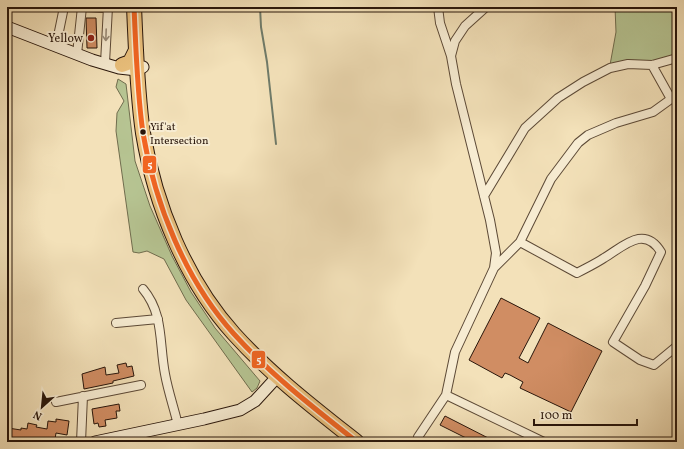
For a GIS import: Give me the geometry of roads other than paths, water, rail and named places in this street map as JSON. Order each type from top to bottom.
[{"type":"highway","points":[[134,7],[136,50],[130,62],[134,70],[148,134],[154,177],[161,204],[182,255],[214,310],[233,333],[278,377],[357,442]]},
{"type":"highway","points":[[134,70],[141,7]]},
{"type":"street","points":[[56,46],[64,7]]},
{"type":"street","points":[[77,54],[82,7],[107,7],[105,64]]},
{"type":"street","points":[[418,437],[446,395],[455,352],[494,268],[496,253],[495,242],[456,84],[451,56],[440,23],[438,7]]},
{"type":"street","points":[[451,56],[455,42],[465,26],[486,7]]},
{"type":"street","points":[[7,27],[105,64],[134,70]]},
{"type":"street","points":[[484,196],[525,128],[558,98],[583,82],[610,68],[628,64],[652,65],[677,58]]},
{"type":"street","points":[[494,268],[520,242],[551,180],[578,143],[588,135],[616,123],[653,112],[671,100],[652,65]]},
{"type":"street","points":[[520,242],[577,273],[633,240],[646,238],[657,245],[661,252],[645,286],[613,342],[640,360],[654,365],[677,346]]},
{"type":"street","points":[[143,289],[154,304],[158,319],[165,375],[178,425]]},
{"type":"street","points":[[116,323],[158,319]]},
{"type":"street","points":[[95,442],[178,425],[240,410],[255,401],[278,377]]},
{"type":"street","points":[[56,402],[141,384]]},
{"type":"street","points":[[446,395],[544,442]]},
{"type":"street","points":[[81,442],[83,396]]},
{"type":"waterway","points":[[260,7],[261,27],[267,62],[276,144]]},
{"type":"place","name":"Yellow","points":[[91,38]]},
{"type":"place","name":"Yif'at Intersection","points":[[143,132]]}]
